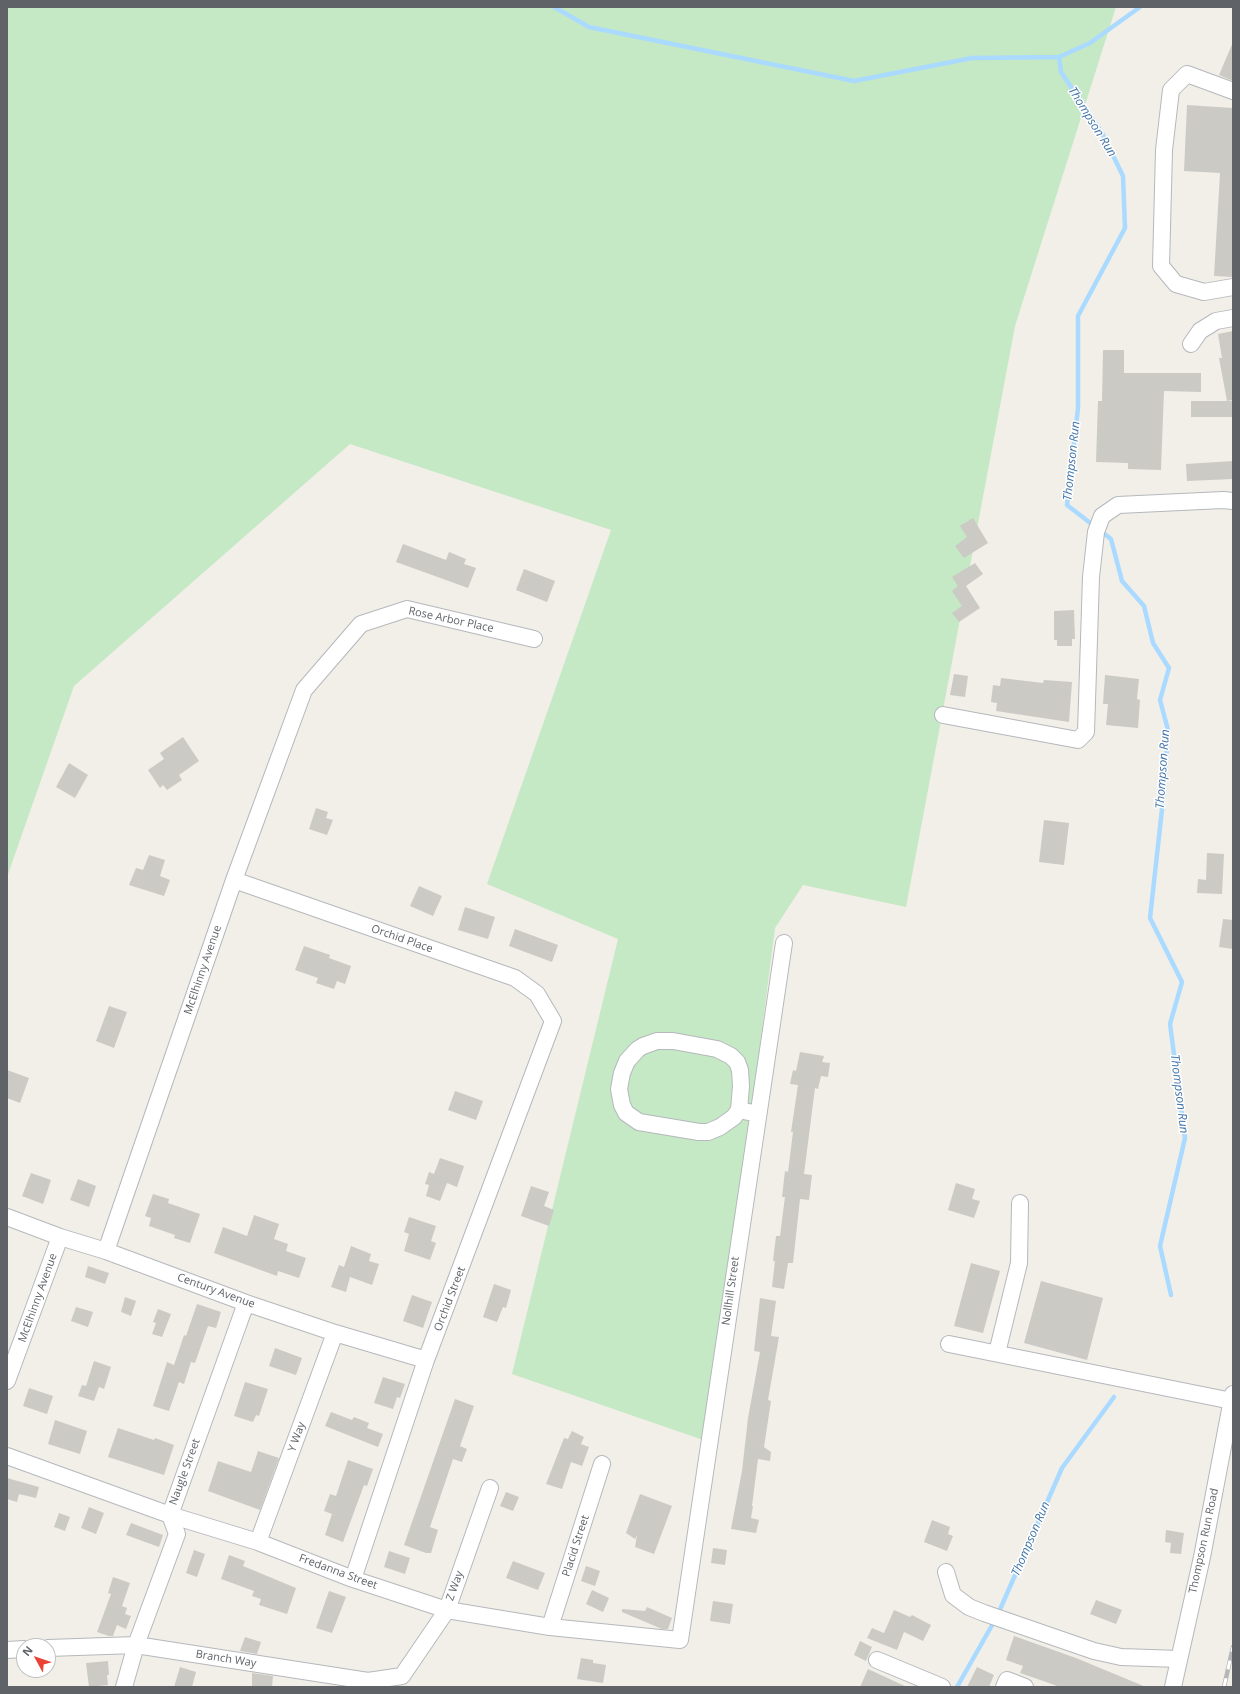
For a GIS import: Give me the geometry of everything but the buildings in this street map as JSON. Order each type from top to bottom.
[{"type":"street","points":[[1233,91],[1188,74],[1171,90],[1164,150],[1161,266],[1176,284],[1204,292],[1233,287]]},
{"type":"street","points":[[1191,344],[1200,331],[1216,321],[1233,318]]},
{"type":"street","points":[[943,715],[1078,740],[1086,732],[1091,577],[1096,532],[1102,516],[1118,505],[1223,500],[1233,501]]},
{"type":"street","name":"Rose Arbor Place","points":[[304,690],[361,624],[407,609],[534,639]]},
{"type":"street","name":"McElhinny Avenue","points":[[106,1251],[234,880],[304,690]]},
{"type":"street","name":"Orchid Place","points":[[234,880],[515,978],[537,994],[553,1021]]},
{"type":"street","name":"Nollhill Street","points":[[680,1640],[784,943]]},
{"type":"street","name":"Orchid Street","points":[[353,1579],[426,1360],[553,1021]]},
{"type":"street","points":[[658,1041],[672,1041],[717,1049],[731,1056],[737,1062],[740,1070],[739,1110],[727,1123],[708,1132],[683,1131],[639,1122],[626,1113],[622,1106],[619,1090],[622,1073],[627,1061],[638,1050],[643,1046],[658,1041]]},
{"type":"street","points":[[739,1110],[758,1114]]},
{"type":"street","points":[[997,1354],[1019,1263],[1020,1203]]},
{"type":"street","name":"Century Avenue","points":[[7,1218],[60,1237],[106,1251],[246,1303],[426,1360]]},
{"type":"street","name":"McElhinny Avenue","points":[[7,1382],[60,1237]]},
{"type":"street","name":"Naugle Street","points":[[124,1687],[136,1645],[177,1534],[170,1515],[246,1303]]},
{"type":"street","name":"Y Way","points":[[258,1542],[335,1332]]},
{"type":"street","points":[[949,1344],[1232,1398]]},
{"type":"street","name":"Thompson Run Road","points":[[1173,1687],[1202,1557],[1232,1398]]},
{"type":"street","name":"Fredanna Street","points":[[7,1456],[170,1515],[258,1542],[353,1579],[447,1610],[550,1627],[680,1640]]},
{"type":"street","name":"Placid Street","points":[[550,1627],[602,1464]]},
{"type":"street","name":"Z Way","points":[[402,1676],[447,1610],[490,1488]]},
{"type":"street","points":[[946,1572],[953,1595],[969,1607],[984,1613],[1094,1651],[1121,1657],[1179,1659]]},
{"type":"street","name":"Branch Way","points":[[56,1648],[136,1645],[368,1681],[402,1676]]},
{"type":"street","points":[[877,1660],[942,1687]]},
{"type":"street","points":[[1004,1687],[1007,1680],[1025,1687]]},
{"type":"green space","points":[[7,7],[1116,7],[1015,326],[906,907],[803,885],[775,928],[709,1442],[512,1374],[618,939],[487,884],[611,530],[350,444],[74,686],[7,877]]},
{"type":"waterway","points":[[554,7],[589,27],[854,81],[972,58],[1059,57]]},
{"type":"waterway","name":"Thompson Run","points":[[1140,7],[1090,43],[1059,57],[1061,72],[1102,133],[1123,176],[1125,228],[1078,316],[1078,408],[1067,505],[1111,539],[1122,581],[1144,606],[1153,643],[1169,668],[1160,700],[1168,730],[1164,791],[1150,918],[1182,982],[1170,1024],[1185,1138],[1160,1246],[1171,1295]]},
{"type":"waterway","name":"Thompson Run","points":[[998,1614],[1062,1468],[1114,1397]]},
{"type":"waterway","name":"Thompson Run","points":[[957,1687],[995,1620]]},
{"type":"railway","points":[[1224,1687],[1233,1647]]}]
